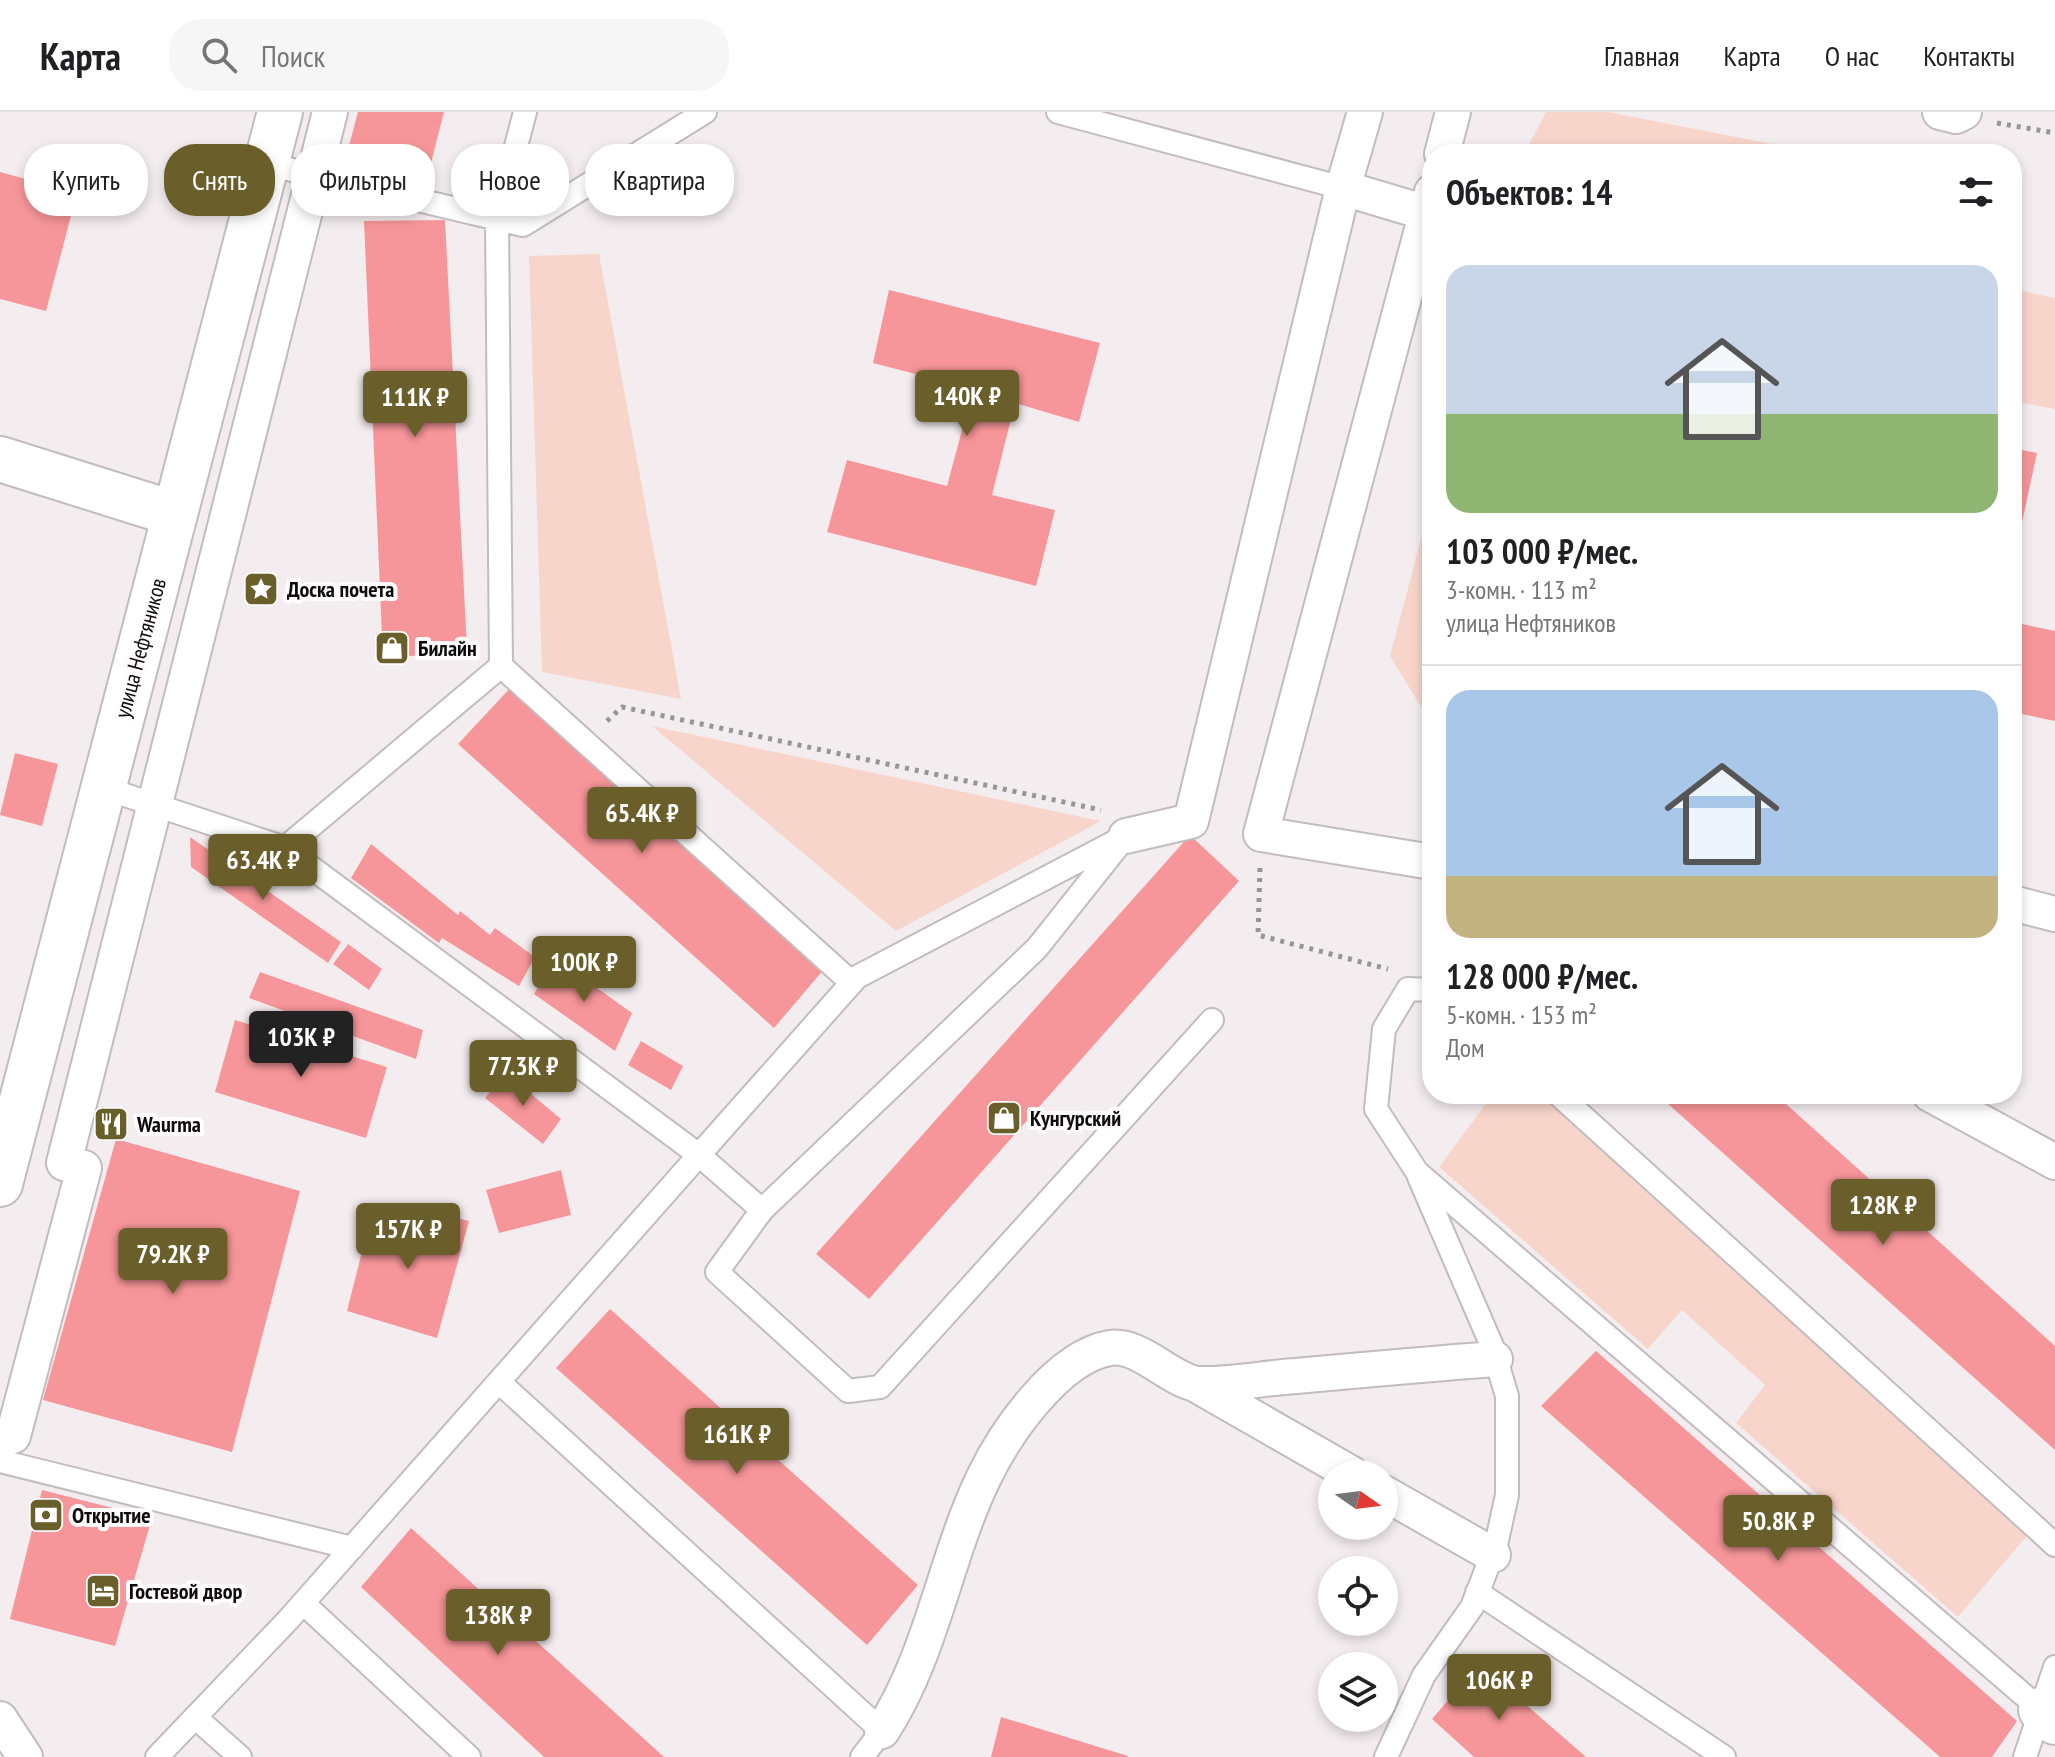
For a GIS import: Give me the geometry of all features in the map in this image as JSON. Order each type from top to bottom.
[{"type":"street","name":"улица Нефтяников","points":[[272,144],[280,112]]},
{"type":"street","points":[[322,144],[330,112]]},
{"type":"street","points":[[1119,824],[1191,821],[1343,188],[1365,112]]},
{"type":"street","points":[[1445,144],[1453,112]]},
{"type":"street","points":[[1343,188],[1422,201]]},
{"type":"street","name":"улица Нефтяников","points":[[0,1184],[253,216]]},
{"type":"street","points":[[0,1440],[13,1436],[84,1168],[64,1163],[304,216]]},
{"type":"street","points":[[1422,228],[1261,834],[1422,860]]},
{"type":"street","points":[[0,459],[175,514]]},
{"type":"street","points":[[2022,906],[2055,914]]},
{"type":"street","points":[[1948,1104],[2055,1162]]},
{"type":"street","points":[[872,1744],[906,1693],[961,1525],[986,1472],[1034,1400],[1063,1372],[1087,1356],[1113,1347],[1148,1358],[1328,1460]]},
{"type":"street","points":[[1195,1384],[1495,1359]]},
{"type":"street","points":[[1398,1501],[1493,1555]]},
{"type":"street","points":[[0,1719],[25,1757]]},
{"type":"lane","points":[[525,112],[497,219],[501,666],[852,983]]},
{"type":"lane","points":[[435,204],[523,225],[705,112]]},
{"type":"lane","points":[[1058,112],[1343,188]]},
{"type":"lane","points":[[285,848],[501,666]]},
{"type":"lane","points":[[104,788],[285,848],[699,1155],[762,1210]]},
{"type":"lane","points":[[157,1757],[303,1603],[852,983],[1119,824]]},
{"type":"lane","points":[[1119,824],[1037,948],[762,1210],[717,1272],[848,1391],[880,1387],[1212,1020]]},
{"type":"lane","points":[[1386,1757],[1424,1675],[1472,1607],[1493,1555],[1507,1495],[1507,1396],[1495,1359],[1417,1172],[1376,1109],[1384,1029],[1408,989],[1422,990]]},
{"type":"lane","points":[[1569,1104],[2055,1545]]},
{"type":"lane","points":[[1417,1172],[2048,1716]]},
{"type":"lane","points":[[499,1382],[872,1744]]},
{"type":"lane","points":[[0,1461],[352,1548]]},
{"type":"lane","points":[[1477,1592],[1724,1757]]},
{"type":"lane","points":[[303,1603],[469,1757]]},
{"type":"lane","points":[[2025,1757],[2048,1716],[2055,1667]]},
{"type":"lane","points":[[195,1717],[240,1757]]},
{"type":"path","points":[[1954,113],[2055,133]]},
{"type":"path","points":[[584,741],[622,707],[1119,824]]},
{"type":"path","points":[[1261,834],[1258,935],[1394,971]]},
{"type":"shaded area","points":[[1546,112],[1608,112],[1772,144],[1529,144]]},
{"type":"shaded area","points":[[599,254],[681,699],[542,672],[529,256]]},
{"type":"shaded area","points":[[2022,291],[2055,298],[2055,409],[2022,403]]},
{"type":"shaded area","points":[[1422,536],[1422,709],[1390,656]]},
{"type":"shaded area","points":[[652,726],[1101,821],[896,931]]},
{"type":"shaded area","points":[[1486,1104],[1550,1104],[2030,1532],[1958,1617],[1736,1423],[1765,1385],[1682,1310],[1648,1349],[1439,1167]]},
{"type":"building","points":[[358,112],[444,112],[435,147],[435,144],[349,144]]},
{"type":"building","points":[[0,172],[24,179],[24,216],[71,216],[46,311],[0,299]]},
{"type":"building","points":[[445,220],[467,650],[383,659],[364,221]]},
{"type":"building","points":[[889,290],[1100,343],[1079,422],[1015,403],[992,495],[1055,510],[1036,586],[827,532],[847,460],[947,486],[973,389],[873,363]]},
{"type":"building","points":[[2022,450],[2037,453],[2022,522]]},
{"type":"building","points":[[2022,624],[2055,631],[2055,721],[2022,714]]},
{"type":"building","points":[[514,684],[825,968],[774,1028],[458,744]]},
{"type":"building","points":[[15,753],[58,764],[42,826],[0,815]]},
{"type":"building","points":[[1190,835],[1239,881],[869,1299],[816,1254]]},
{"type":"building","points":[[190,837],[341,942],[328,963],[191,867]]},
{"type":"building","points":[[371,844],[458,915],[460,911],[490,935],[495,928],[535,957],[519,986],[442,938],[439,943],[351,878]]},
{"type":"building","points":[[348,944],[382,969],[369,990],[333,964]]},
{"type":"building","points":[[555,958],[632,1013],[615,1051],[534,994]]},
{"type":"building","points":[[260,972],[423,1030],[416,1059],[249,998]]},
{"type":"building","points":[[235,1020],[387,1067],[366,1138],[215,1092]]},
{"type":"building","points":[[641,1041],[683,1066],[671,1090],[628,1065]]},
{"type":"building","points":[[506,1073],[561,1119],[543,1144],[485,1098]]},
{"type":"building","points":[[1668,1104],[1786,1104],[2055,1346],[2055,1450]]},
{"type":"building","points":[[116,1139],[300,1191],[232,1452],[43,1400]]},
{"type":"building","points":[[561,1170],[571,1215],[499,1233],[486,1190]]},
{"type":"building","points":[[422,1210],[469,1221],[437,1338],[347,1311],[372,1212],[419,1224]]},
{"type":"building","points":[[610,1309],[918,1585],[867,1645],[556,1368]]},
{"type":"building","points":[[1596,1351],[2017,1721],[1992,1757],[1940,1757],[1541,1406]]},
{"type":"building","points":[[42,1490],[152,1518],[115,1646],[10,1619]]},
{"type":"building","points":[[411,1528],[664,1757],[544,1757],[361,1587]]},
{"type":"building","points":[[1479,1664],[1586,1757],[1474,1757],[1432,1719]]},
{"type":"building","points":[[1001,1717],[1128,1756],[1128,1757],[991,1757]]},
{"type":"place","name":"Доска почета","points":[[261,589]]},
{"type":"place","name":"Билайн","points":[[392,648]]},
{"type":"place","name":"Кунгурский","points":[[1004,1118]]},
{"type":"place","name":"Waurma","points":[[111,1124]]},
{"type":"place","name":"Открытие","points":[[46,1515]]},
{"type":"place","name":"Гостевой двор","points":[[103,1591]]}]
